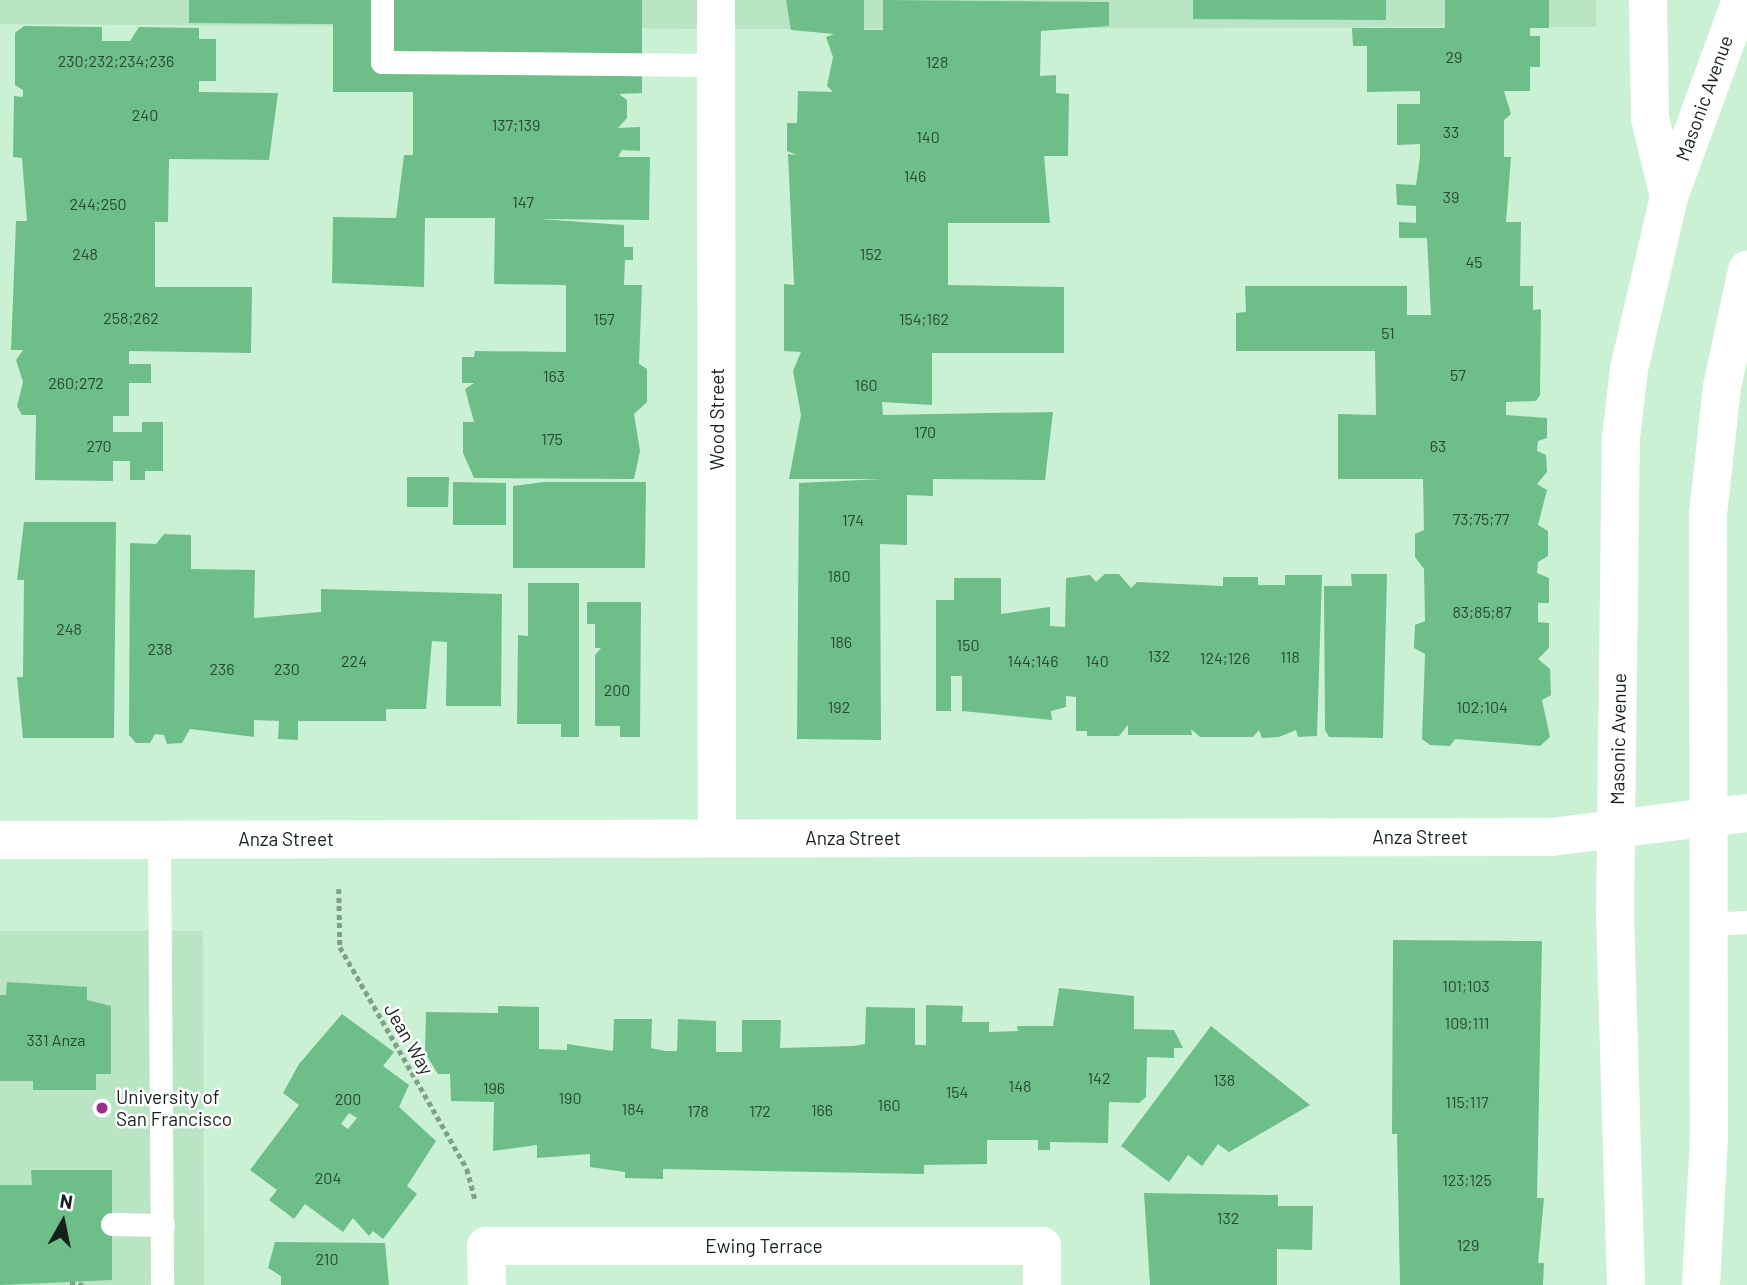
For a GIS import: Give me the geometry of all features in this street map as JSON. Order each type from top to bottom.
[{"type":"street","name":"Wood Street","points":[[716,0],[717,838]]},
{"type":"street","name":"Masonic Avenue","points":[[1648,0],[1650,118],[1669,197]]},
{"type":"street","name":"Masonic Avenue","points":[[1626,1285],[1616,829],[1621,439],[1629,369],[1669,197],[1741,0]]},
{"type":"street","points":[[1701,1285],[1709,1139],[1708,924],[1704,818],[1708,514],[1722,387],[1747,270]]},
{"type":"street","name":"Anza Street","points":[[0,840],[1537,837],[1747,813]]},
{"type":"street","points":[[486,1246],[487,1285]]},
{"type":"street","name":"Ewing Terrace","points":[[486,1246],[1042,1246],[1042,1285]]},
{"type":"lane","points":[[382,0],[382,62],[716,65]]},
{"type":"lane","points":[[159,839],[162,1285]]},
{"type":"lane","points":[[1708,924],[1747,922]]},
{"type":"lane","points":[[112,1224],[163,1225]]},
{"type":"path","name":"Jean Way","points":[[339,839],[340,947],[467,1169],[486,1246]]},
{"type":"path","points":[[70,1283],[84,1285]]},
{"type":"shaded area","points":[[0,0],[1596,0],[1596,27],[716,29],[0,24]]},
{"type":"shaded area","name":"University of San Francisco","points":[[0,931],[203,931],[204,1285],[0,1285]]},
{"type":"building","points":[[189,0],[642,0],[642,93],[619,94],[627,100],[627,118],[618,128],[640,127],[640,151],[622,150],[618,157],[650,157],[649,220],[540,219],[624,225],[624,247],[633,247],[633,260],[625,260],[624,285],[642,285],[639,364],[647,369],[647,402],[634,414],[640,451],[634,479],[474,478],[463,453],[463,422],[474,422],[465,389],[474,383],[462,383],[462,357],[474,357],[475,351],[566,352],[566,285],[494,284],[495,218],[425,218],[424,287],[332,283],[333,217],[396,218],[404,155],[413,155],[413,92],[333,92],[333,24],[189,23]]},
{"type":"building","points":[[786,0],[864,0],[864,30],[883,30],[883,0],[1109,2],[1109,26],[1041,31],[1040,76],[1056,75],[1056,93],[1069,94],[1068,156],[1044,156],[1050,223],[948,223],[948,285],[1064,287],[1064,353],[932,353],[932,405],[882,402],[883,415],[1053,412],[1045,480],[933,479],[933,496],[907,495],[907,545],[880,544],[881,740],[797,739],[799,483],[882,479],[789,479],[801,415],[793,371],[801,352],[784,351],[784,284],[794,285],[788,154],[797,155],[787,151],[787,123],[797,123],[798,91],[833,92],[827,86],[833,57],[826,37],[834,34],[791,30]]},
{"type":"building","points":[[1193,0],[1386,0],[1386,20],[1193,19]]},
{"type":"building","points":[[1445,0],[1549,0],[1549,28],[1530,28],[1530,36],[1540,36],[1540,67],[1530,67],[1530,91],[1504,91],[1511,114],[1504,120],[1504,157],[1511,157],[1506,222],[1521,222],[1520,286],[1533,286],[1533,310],[1541,309],[1540,395],[1536,401],[1506,402],[1506,415],[1547,418],[1547,438],[1538,441],[1537,451],[1546,455],[1547,472],[1537,484],[1547,490],[1538,525],[1548,531],[1548,556],[1538,562],[1537,573],[1549,578],[1549,603],[1538,603],[1538,622],[1549,623],[1549,648],[1538,659],[1550,669],[1551,695],[1542,700],[1550,737],[1540,746],[1455,739],[1450,746],[1430,745],[1422,739],[1425,654],[1414,648],[1415,625],[1425,621],[1424,569],[1415,557],[1415,534],[1424,530],[1423,479],[1338,479],[1338,414],[1376,415],[1375,351],[1236,351],[1236,313],[1246,312],[1245,286],[1407,286],[1407,315],[1431,315],[1427,238],[1399,238],[1399,222],[1416,223],[1416,206],[1397,205],[1396,184],[1416,185],[1420,144],[1397,145],[1397,104],[1420,104],[1420,91],[1367,92],[1367,46],[1353,46],[1352,28],[1445,28]]},
{"type":"building","points":[[24,26],[102,27],[102,41],[130,41],[139,27],[199,28],[199,39],[216,39],[216,81],[199,81],[199,92],[278,93],[269,160],[169,159],[168,222],[155,222],[155,287],[252,287],[251,353],[129,351],[129,364],[151,364],[151,383],[129,383],[129,416],[113,416],[113,432],[142,432],[142,422],[163,422],[163,471],[145,471],[145,480],[130,480],[130,461],[113,461],[113,481],[35,480],[36,415],[22,415],[17,406],[23,382],[16,360],[23,350],[11,350],[16,221],[27,221],[22,158],[13,157],[14,96],[23,97],[23,90],[15,85],[15,33]]},
{"type":"building","points":[[407,477],[449,477],[448,507],[407,507]]},
{"type":"building","points":[[453,482],[506,483],[506,525],[453,525]]},
{"type":"building","points":[[544,482],[646,482],[645,568],[513,568],[513,486]]},
{"type":"building","points":[[24,522],[116,522],[114,738],[23,738],[17,677],[23,677],[24,580],[17,580]]},
{"type":"building","points":[[164,534],[191,535],[191,569],[255,570],[254,618],[321,612],[321,589],[502,594],[501,706],[446,706],[447,642],[432,641],[426,709],[386,709],[386,721],[298,721],[298,740],[278,739],[279,721],[254,720],[254,737],[190,729],[182,743],[167,744],[164,735],[155,734],[150,743],[136,743],[129,735],[130,543],[156,544]]},
{"type":"building","points":[[1105,574],[1119,574],[1131,588],[1137,582],[1223,586],[1223,577],[1258,577],[1258,585],[1285,585],[1285,575],[1322,575],[1317,736],[1298,737],[1296,730],[1279,737],[1262,738],[1259,730],[1253,737],[1200,737],[1191,729],[1192,735],[1128,735],[1128,725],[1119,736],[1087,736],[1087,731],[1076,731],[1076,697],[1066,696],[1066,707],[1051,711],[1052,720],[962,711],[962,676],[951,676],[951,711],[936,711],[936,600],[954,600],[954,578],[1001,578],[1001,614],[1050,607],[1050,626],[1065,627],[1066,578],[1090,575],[1096,582]]},
{"type":"building","points":[[1351,574],[1387,574],[1383,738],[1329,737],[1325,730],[1324,586],[1352,586]]},
{"type":"building","points":[[528,583],[579,583],[579,737],[561,737],[561,724],[517,724],[518,635],[528,636]]},
{"type":"building","points":[[587,602],[641,602],[640,737],[620,737],[620,726],[595,726],[595,655],[601,648],[595,648],[595,624],[587,624]]},
{"type":"building","points":[[1393,940],[1542,941],[1537,1198],[1544,1198],[1538,1263],[1544,1263],[1543,1285],[1400,1285],[1397,1134],[1392,1134]]},
{"type":"building","points":[[7,982],[87,987],[87,1000],[111,1006],[111,1074],[96,1074],[96,1090],[33,1090],[33,1081],[0,1081],[0,995],[6,995]]},
{"type":"building","points":[[1059,988],[1134,996],[1134,1029],[1174,1030],[1183,1048],[1174,1048],[1174,1058],[1147,1057],[1146,1097],[1139,1103],[1109,1102],[1108,1143],[1050,1142],[1050,1150],[1038,1150],[1038,1140],[987,1140],[987,1164],[924,1165],[924,1174],[663,1169],[663,1179],[625,1178],[625,1172],[590,1167],[590,1154],[537,1158],[537,1145],[493,1151],[494,1102],[451,1101],[450,1074],[438,1074],[425,1053],[426,1012],[498,1013],[498,1006],[539,1007],[539,1049],[567,1050],[567,1044],[613,1051],[614,1019],[652,1019],[651,1048],[665,1051],[677,1051],[678,1019],[716,1021],[716,1052],[742,1052],[742,1020],[781,1020],[780,1048],[854,1046],[865,1044],[866,1007],[915,1008],[915,1045],[926,1045],[926,1005],[963,1006],[962,1022],[989,1022],[989,1032],[1018,1031],[1017,1026],[1053,1026]]},
{"type":"building","points":[[342,1014],[394,1052],[383,1066],[409,1085],[399,1107],[436,1141],[407,1186],[417,1194],[383,1239],[373,1231],[369,1236],[353,1218],[343,1232],[305,1204],[294,1219],[269,1200],[277,1190],[250,1170],[299,1105],[283,1093],[299,1064]],"holes":[[[349,1113],[357,1118],[348,1129],[341,1124]]]},
{"type":"building","points":[[1211,1026],[1310,1105],[1229,1152],[1218,1144],[1202,1166],[1188,1155],[1169,1182],[1121,1146]]},
{"type":"building","points":[[31,1170],[112,1170],[112,1280],[0,1285],[0,1185],[32,1185]]},
{"type":"building","points":[[1144,1193],[1278,1195],[1278,1206],[1313,1206],[1312,1250],[1277,1249],[1277,1285],[1150,1285]]},
{"type":"building","points":[[275,1242],[385,1243],[389,1285],[281,1285],[281,1276],[268,1268]]},
{"type":"place","name":"University of San Francisco","points":[[102,1108]]}]
